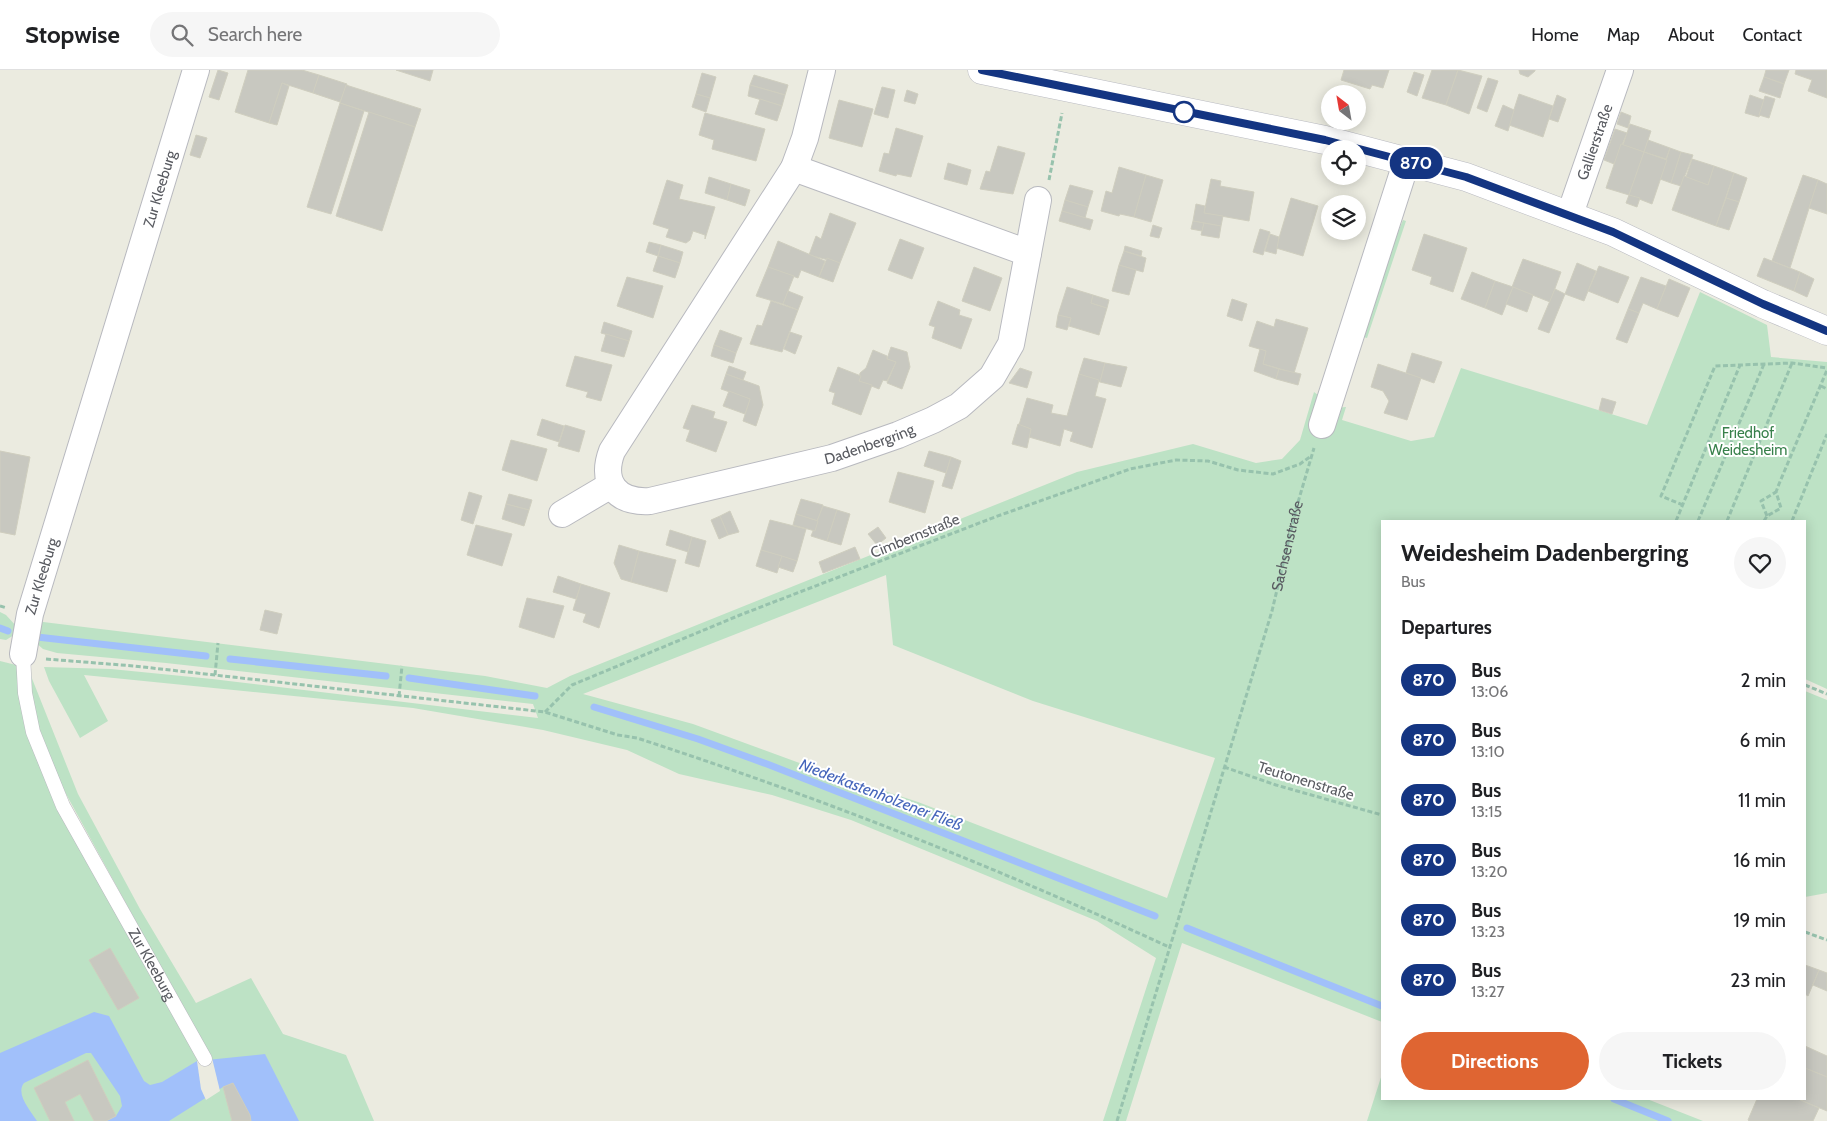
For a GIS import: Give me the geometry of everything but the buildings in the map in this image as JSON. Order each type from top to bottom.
[{"type":"street","name":"Zur Kleeburg","points":[[23,654],[30,614],[196,70]]},
{"type":"street","points":[[562,514],[611,485],[607,474],[608,462],[616,443],[794,168],[805,138],[822,70]]},
{"type":"street","points":[[982,70],[1048,76],[1075,88],[1172,110],[1325,140],[1466,177],[1570,214],[1650,249],[1763,304],[1827,331]]},
{"type":"street","name":"Gallierstraße","points":[[1570,214],[1620,70]]},
{"type":"street","points":[[1322,425],[1407,160]]},
{"type":"street","points":[[794,168],[1028,253]]},
{"type":"street","name":"Dadenbergring","points":[[611,485],[622,496],[631,501],[650,501],[832,458],[898,435],[959,406],[992,377],[1004,358],[1016,323],[1038,200]]},
{"type":"lane","name":"Zur Kleeburg","points":[[23,654],[25,693],[33,732],[63,806],[205,1059]]},
{"type":"path","points":[[1038,200],[1046,198],[1063,111],[1075,88]]},
{"type":"path","points":[[1727,520],[1792,363]]},
{"type":"path","points":[[1683,505],[1661,496],[1715,366],[1792,363],[1827,369],[1776,492],[1761,501],[1767,516]]},
{"type":"path","points":[[1698,520],[1764,364]]},
{"type":"path","points":[[1676,520],[1740,365]]},
{"type":"path","points":[[1821,386],[1827,389]]},
{"type":"path","name":"Sachsenstraße","points":[[1116,1121],[1272,612],[1311,456],[1322,425]]},
{"type":"path","points":[[1792,520],[1827,434]]},
{"type":"path","name":"Cimbernstraße","points":[[545,712],[572,684],[740,615],[995,517],[1130,469],[1176,460],[1208,462],[1238,470],[1274,474],[1300,464],[1311,456]]},
{"type":"path","points":[[1765,520],[1767,516],[1781,508],[1776,492]]},
{"type":"path","points":[[216,675],[218,644]]},
{"type":"path","points":[[23,654],[48,659],[216,675],[545,712],[618,735],[637,738],[781,786],[955,852],[1169,946]]},
{"type":"path","points":[[399,696],[402,666]]},
{"type":"path","points":[[1806,685],[1827,694]]},
{"type":"path","name":"Teutonenstraße","points":[[1224,767],[1276,785],[1381,815]]},
{"type":"path","points":[[1806,932],[1827,940]]},
{"type":"green space","points":[[1403,220],[1406,221],[1367,338],[1360,336],[1395,229],[1399,230]]},
{"type":"green space","name":"Friedhof Weidesheim","points":[[1700,292],[1767,325],[1771,357],[1827,362],[1827,689],[1806,679],[1806,520],[1381,520],[1381,1022],[1182,943],[1126,1121],[1103,1121],[1156,958],[1097,921],[851,820],[772,795],[679,774],[627,750],[543,730],[413,708],[84,675],[108,721],[80,738],[49,681],[44,667],[111,669],[212,679],[538,718],[533,704],[166,663],[57,653],[43,649],[35,642],[35,621],[485,676],[547,688],[570,676],[1077,472],[1193,444],[1256,463],[1282,459],[1300,440],[1314,392],[1335,408],[1346,407],[1342,420],[1411,441],[1434,437],[1461,368],[1647,425]],"holes":[[[886,575],[893,645],[1033,701],[1215,758],[1167,898],[918,802],[805,765],[693,724],[583,694]]]},
{"type":"green space","points":[[0,612],[6,615],[17,627],[14,635],[6,640],[0,639]]},
{"type":"green space","points":[[0,661],[16,665],[29,731],[52,795],[203,1044],[54,772],[36,722],[29,677],[31,676],[78,794],[140,909],[196,1003],[251,978],[283,1034],[346,1055],[374,1121],[0,1121]]},
{"type":"green space","points":[[1806,691],[1827,700],[1827,893],[1806,897]]},
{"type":"green space","points":[[1381,1077],[1381,1100],[1650,1100],[1703,1121],[1367,1121]]},
{"type":"water","points":[[94,1012],[109,1016],[144,1081],[150,1085],[162,1082],[197,1061],[265,1054],[299,1121],[251,1121],[233,1084],[223,1087],[169,1121],[106,1121],[116,1116],[122,1106],[120,1096],[91,1053],[86,1053],[24,1083],[21,1092],[37,1121],[0,1121],[0,1053]]},
{"type":"pier","points":[[212,1058],[220,1091],[206,1100],[201,1089],[197,1061]]},
{"type":"waterway","name":"Niederkastenholzener Fließ","points":[[0,628],[8,631]]},
{"type":"waterway","name":"Niederkastenholzener Fließ","points":[[37,637],[206,656]]},
{"type":"waterway","name":"Niederkastenholzener Fließ","points":[[230,659],[386,676]]},
{"type":"waterway","name":"Niederkastenholzener Fließ","points":[[409,678],[535,696]]},
{"type":"waterway","name":"Niederkastenholzener Fließ","points":[[594,707],[698,739],[767,764],[1155,916]]},
{"type":"waterway","name":"Niederkastenholzener Fließ","points":[[1187,928],[1381,1006]]},
{"type":"waterway","name":"Niederkastenholzener Fließ","points":[[1616,1100],[1668,1121]]},
{"type":"bus line","name":"870","points":[[982,70],[1325,140],[1466,177],[1570,214],[1613,232],[1763,304],[1827,331]]}]
